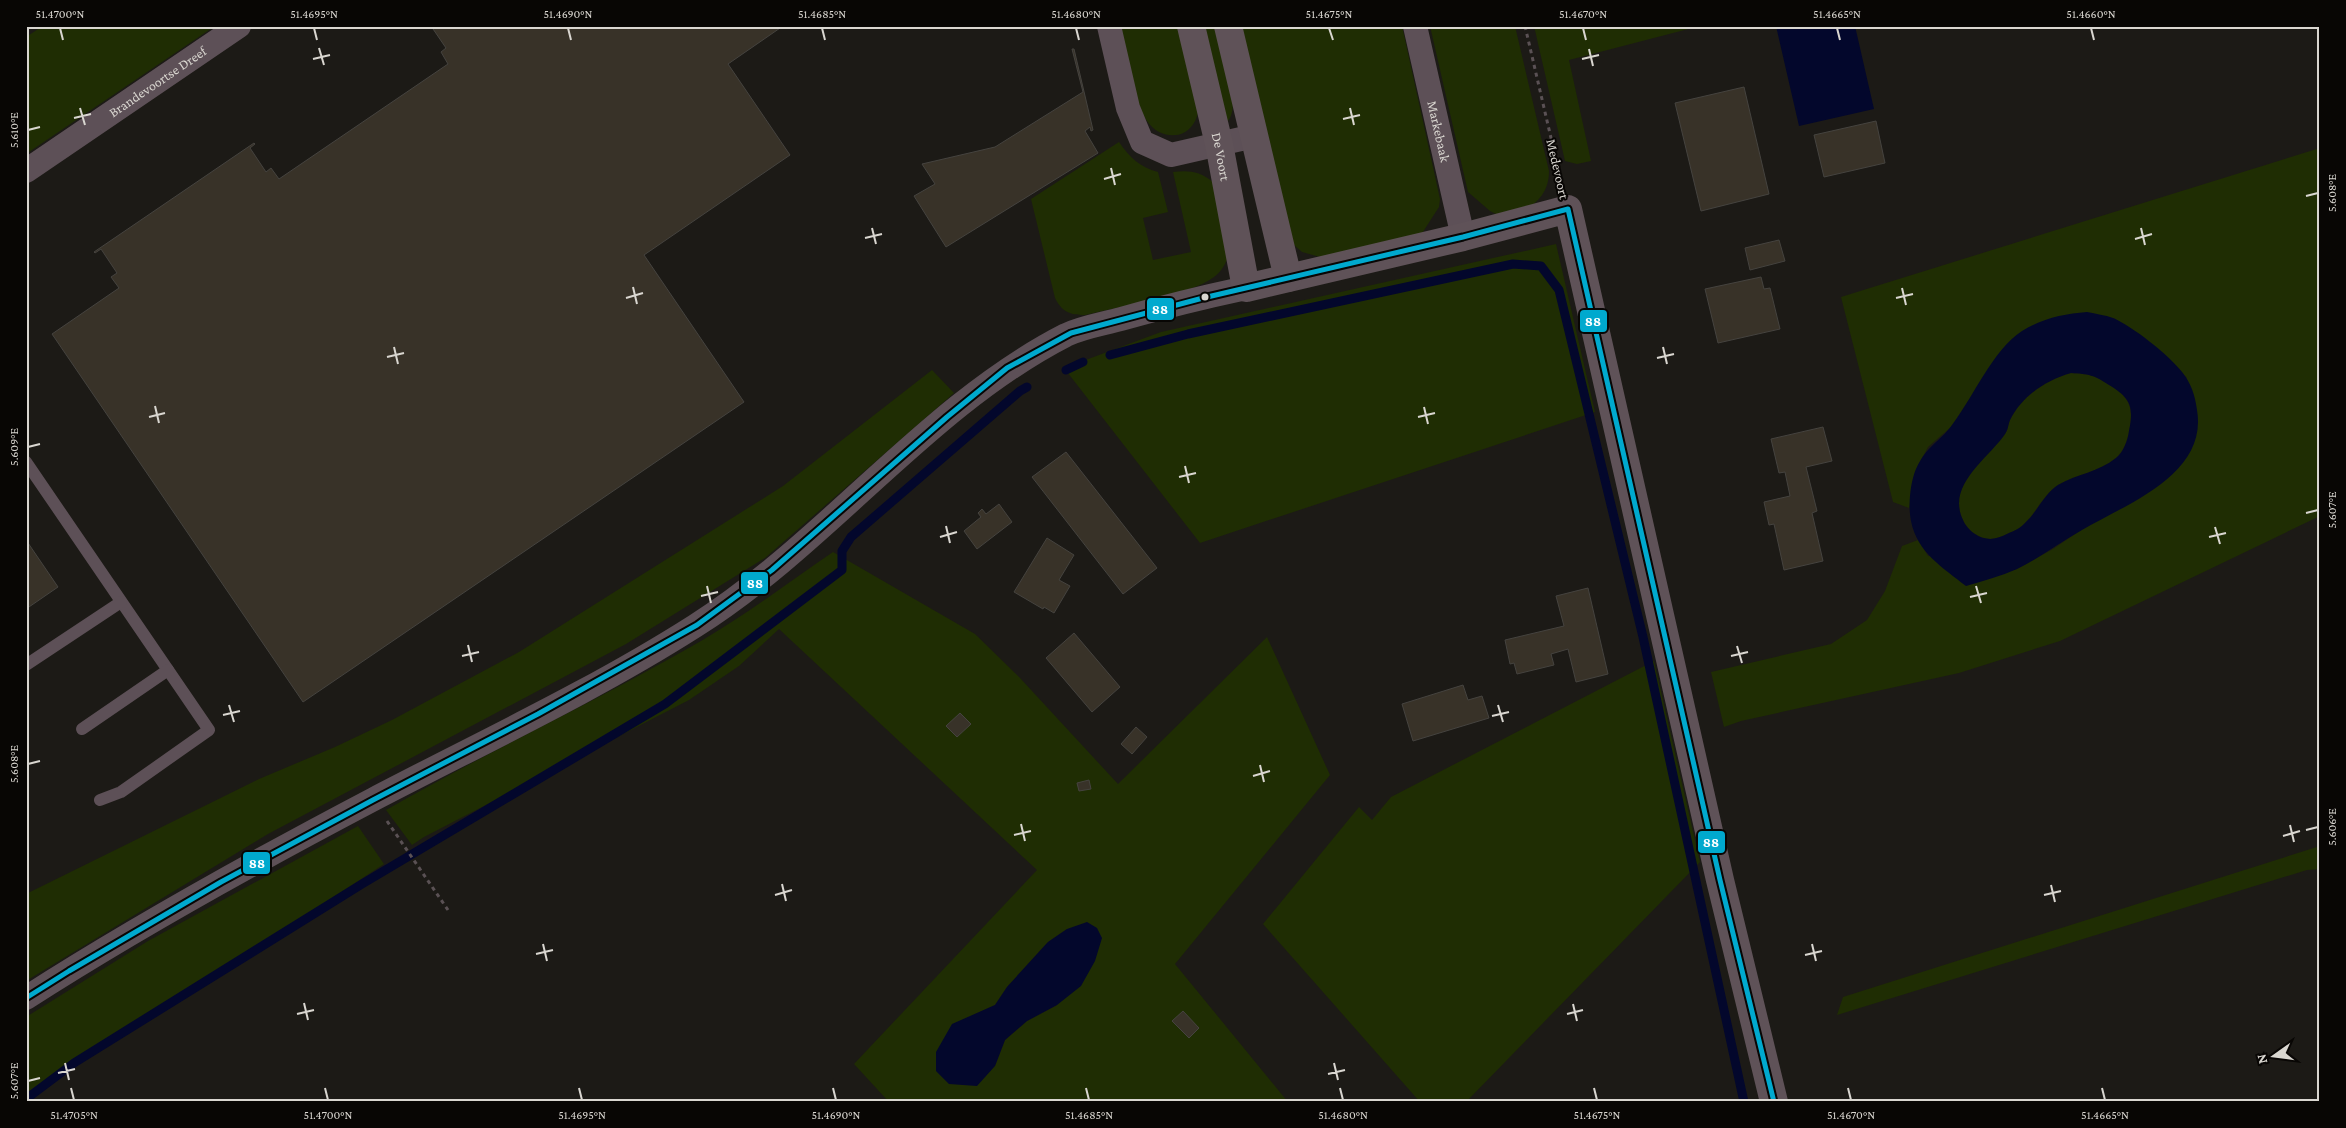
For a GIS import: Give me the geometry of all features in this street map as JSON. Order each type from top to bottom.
[{"type":"street","name":"Brandevoortse Dreef","points":[[26,171],[238,26]]},
{"type":"street","points":[[1109,26],[1128,108],[1142,142],[1171,155],[1254,136]]},
{"type":"street","name":"De Voort","points":[[1191,26],[1218,144],[1246,288]]},
{"type":"street","points":[[1228,26],[1288,278]]},
{"type":"street","name":"Markebaak","points":[[1415,26],[1463,237]]},
{"type":"street","points":[[26,998],[69,970],[221,882],[373,800],[547,710],[697,625],[772,570],[947,417],[1007,368],[1071,333],[1246,288],[1463,237],[1568,209]]},
{"type":"street","name":"Medevoort","points":[[1568,209],[1720,880],[1774,1102]]},
{"type":"lane","points":[[26,462],[209,730],[121,792],[100,800]]},
{"type":"lane","points":[[26,665],[121,602]]},
{"type":"lane","points":[[82,729],[168,670]]},
{"type":"path","name":"Medevoort","points":[[1525,26],[1568,209]]},
{"type":"path","points":[[373,800],[448,910]]},
{"type":"green space","points":[[43,26],[215,26],[26,154],[26,37]]},
{"type":"green space","points":[[1117,26],[1180,26],[1193,75],[1198,105],[1196,120],[1186,132],[1176,135],[1163,134],[1153,128],[1147,121],[1131,87]]},
{"type":"green space","points":[[1197,26],[1219,26],[1233,91],[1231,115],[1227,122]]},
{"type":"green space","points":[[1235,26],[1402,26],[1440,199],[1439,207],[1419,238],[1320,257],[1302,252],[1294,245]]},
{"type":"green space","points":[[1430,26],[1515,26],[1549,171],[1548,181],[1541,196],[1522,212],[1506,219],[1490,211],[1468,192]]},
{"type":"green space","points":[[1534,26],[1700,26],[1569,60],[1591,161],[1577,164],[1565,161]]},
{"type":"green space","points":[[1119,142],[1136,161],[1158,172],[1168,212],[1143,218],[1153,260],[1191,252],[1173,172],[1189,171],[1199,173],[1213,182],[1229,254],[1227,261],[1214,277],[1172,295],[1085,315],[1067,312],[1055,298],[1031,199]]},
{"type":"green space","points":[[2320,148],[2320,516],[2060,641],[1959,673],[1741,721],[1724,727],[1711,672],[1831,644],[1867,620],[1885,591],[1902,546],[1918,540],[1928,556],[2015,570],[2053,549],[2081,530],[2187,378],[2162,353],[2114,318],[1969,400],[1951,427],[1928,447],[1916,470],[1909,508],[1893,502],[1841,297]]},
{"type":"green space","points":[[1556,244],[1595,412],[1200,543],[1064,368],[1161,332]]},
{"type":"green space","points":[[932,370],[954,393],[765,558],[626,644],[268,834],[26,981],[26,894],[259,779],[335,747],[392,720],[519,652],[783,486]]},
{"type":"green space","points":[[2071,373],[2095,377],[2109,384],[2126,399],[2131,416],[2123,449],[2109,463],[2058,485],[2045,498],[2030,518],[2017,529],[2003,536],[1987,539],[1975,534],[1965,524],[1959,507],[1960,495],[1964,484],[1979,463],[2005,434],[2015,411],[2028,396],[2053,380]]},
{"type":"green space","points":[[833,552],[975,634],[1020,678],[1118,784],[1267,637],[1330,775],[1175,964],[1288,1102],[889,1102],[854,1064],[1037,870],[779,629],[739,666],[689,700],[424,837],[412,845],[386,810],[701,641]],"holes":[[[1067,929],[1057,1005],[1027,1021],[1005,1040],[995,1066],[952,1025],[995,1005],[1007,987],[1048,942]]]},
{"type":"green space","points":[[1654,661],[1700,862],[1466,1102],[1420,1102],[1263,924],[1359,807],[1372,820],[1391,797]]},
{"type":"green space","points":[[358,826],[384,864],[26,1099],[26,1017],[148,941]]},
{"type":"green space","points":[[2320,846],[2320,869],[2307,870],[1837,1015],[1843,997]]},
{"type":"water","points":[[1776,26],[1855,26],[1874,109],[1799,126]]},
{"type":"water","points":[[2087,312],[2113,318],[2140,334],[2176,365],[2188,380],[2197,410],[2197,433],[2190,453],[2177,470],[2141,498],[2017,569],[1966,586],[1932,558],[1919,542],[1914,532],[1910,515],[1910,502],[1912,481],[1916,469],[1924,455],[1952,425],[1992,362],[2011,340],[2022,331],[2054,317]],"holes":[[[2071,373],[2095,377],[2104,382],[2122,394],[2129,404],[2131,416],[2128,438],[2121,453],[2102,467],[2058,485],[2049,493],[2030,518],[2017,529],[2003,536],[1987,539],[1975,534],[1965,524],[1959,507],[1960,495],[1964,484],[1971,473],[2005,434],[2015,411],[2028,396],[2053,380]]]},
{"type":"water","points":[[1087,922],[1097,928],[1102,938],[1095,961],[1081,986],[1057,1005],[1027,1021],[1005,1040],[995,1066],[977,1086],[949,1084],[936,1071],[936,1052],[952,1024],[995,1005],[1007,987],[1048,942],[1067,929]]},
{"type":"building","points":[[431,26],[783,26],[728,64],[790,155],[644,255],[744,402],[303,702],[52,334],[119,288],[111,277],[117,273],[101,249],[94,252],[254,143],[250,148],[266,172],[271,168],[279,179],[448,64],[441,52],[446,48]]},
{"type":"building","points":[[1072,49],[1074,49],[1093,130],[1091,131],[1090,127],[1085,131],[1098,153],[946,247],[914,196],[935,184],[922,164],[995,147],[1083,92]]},
{"type":"building","points":[[1744,87],[1769,194],[1701,211],[1675,103]]},
{"type":"building","points":[[1876,121],[1885,163],[1824,177],[1814,135]]},
{"type":"building","points":[[1779,240],[1785,261],[1750,270],[1745,248]]},
{"type":"building","points":[[1761,277],[1764,289],[1770,288],[1780,329],[1718,343],[1705,289]]},
{"type":"building","points":[[1823,427],[1832,461],[1806,467],[1817,511],[1812,513],[1823,561],[1784,570],[1774,524],[1769,525],[1764,502],[1790,496],[1785,472],[1779,473],[1771,439]]},
{"type":"building","points":[[1066,452],[1157,568],[1123,594],[1032,477]]},
{"type":"building","points":[[999,504],[1012,522],[977,549],[964,531],[981,517],[978,513],[982,509],[986,514]]},
{"type":"building","points":[[1047,538],[1074,555],[1059,580],[1070,586],[1054,613],[1044,607],[1043,609],[1014,592]]},
{"type":"building","points":[[26,540],[58,587],[26,609]]},
{"type":"building","points":[[1588,588],[1608,674],[1576,682],[1568,649],[1551,654],[1554,665],[1517,674],[1514,663],[1510,664],[1505,640],[1564,626],[1556,596]]},
{"type":"building","points":[[1074,633],[1120,687],[1092,712],[1046,658]]},
{"type":"building","points":[[1463,685],[1468,700],[1482,696],[1489,718],[1413,741],[1402,704]]},
{"type":"building","points":[[960,713],[971,724],[957,737],[946,726]]},
{"type":"building","points":[[1136,727],[1147,737],[1132,754],[1121,744]]},
{"type":"building","points":[[1089,780],[1091,789],[1079,791],[1077,783]]},
{"type":"building","points":[[1183,1011],[1199,1028],[1189,1038],[1172,1021]]},
{"type":"waterway","points":[[1110,355],[1188,334],[1513,264],[1541,266],[1559,290],[1643,637],[1744,1102]]},
{"type":"waterway","points":[[1066,370],[1083,362]]},
{"type":"waterway","points":[[26,1099],[74,1063],[362,884],[665,704],[842,570],[842,551],[851,537],[1027,387]]},
{"type":"transit line","name":"88","points":[[26,998],[221,882],[538,714],[697,625],[772,570],[947,417],[1007,368],[1071,333],[1203,298],[1463,237],[1568,209],[1720,880],[1774,1102]]}]
